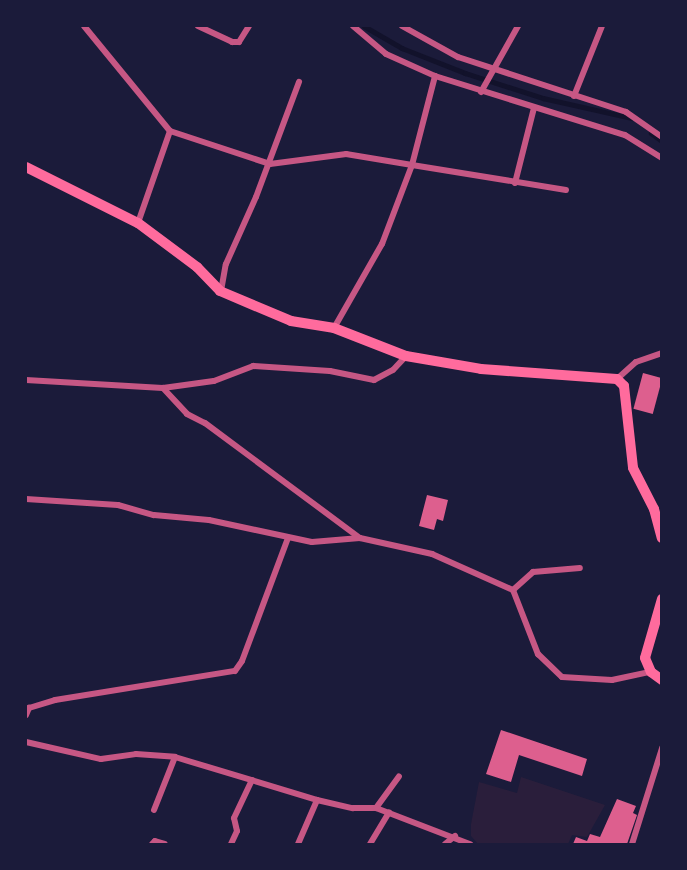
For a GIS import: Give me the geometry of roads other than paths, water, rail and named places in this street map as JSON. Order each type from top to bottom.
[{"type":"main road","points":[[26,167],[138,223],[197,267],[220,291],[291,321],[334,328],[406,356],[481,369],[617,379],[624,386],[633,468],[654,509],[662,538]]},
{"type":"main road","points":[[662,599],[645,657],[651,672],[662,680]]},
{"type":"street","points":[[84,26],[170,131],[270,164],[346,154],[566,190]]},
{"type":"street","points":[[198,26],[232,42],[239,42],[249,26]]},
{"type":"street","points":[[353,26],[386,54],[435,76],[625,135],[662,158]]},
{"type":"street","points":[[402,26],[438,49],[631,115],[662,137]]},
{"type":"street","points":[[482,92],[518,26]]},
{"type":"street","points":[[574,96],[602,26]]},
{"type":"street","points":[[334,328],[381,244],[411,165],[435,76]]},
{"type":"street","points":[[220,291],[226,264],[270,164],[299,82]]},
{"type":"street","points":[[515,183],[534,108]]},
{"type":"street","points":[[138,223],[170,131]]},
{"type":"street","points":[[617,379],[636,362],[662,353]]},
{"type":"street","points":[[26,380],[163,388],[214,381],[253,366],[330,371],[374,380],[393,370],[406,356]]},
{"type":"street","points":[[163,388],[187,414],[206,423],[360,538]]},
{"type":"street","points":[[26,499],[118,505],[154,515],[209,520],[324,544],[360,538],[432,554],[513,590],[538,654],[562,676],[612,680],[651,672]]},
{"type":"street","points":[[26,715],[29,708],[55,700],[234,671],[242,661],[288,538]]},
{"type":"street","points":[[513,590],[533,572],[580,568]]},
{"type":"street","points":[[26,742],[100,759],[136,754],[175,757],[317,800],[353,808],[376,808],[455,836],[470,844]]},
{"type":"street","points":[[632,844],[662,748]]},
{"type":"street","points":[[154,810],[175,757]]},
{"type":"street","points":[[376,808],[399,776]]},
{"type":"street","points":[[231,844],[237,831],[234,818],[252,780]]},
{"type":"street","points":[[298,844],[317,800]]},
{"type":"street","points":[[370,844],[389,812]]},
{"type":"street","points":[[445,844],[455,836]]},
{"type":"street","points":[[152,844],[155,841],[165,844]]},
{"type":"waterway","points":[[364,26],[402,48],[465,73],[543,98],[632,118]]},
{"type":"waterway","points":[[651,133],[662,141]]}]
